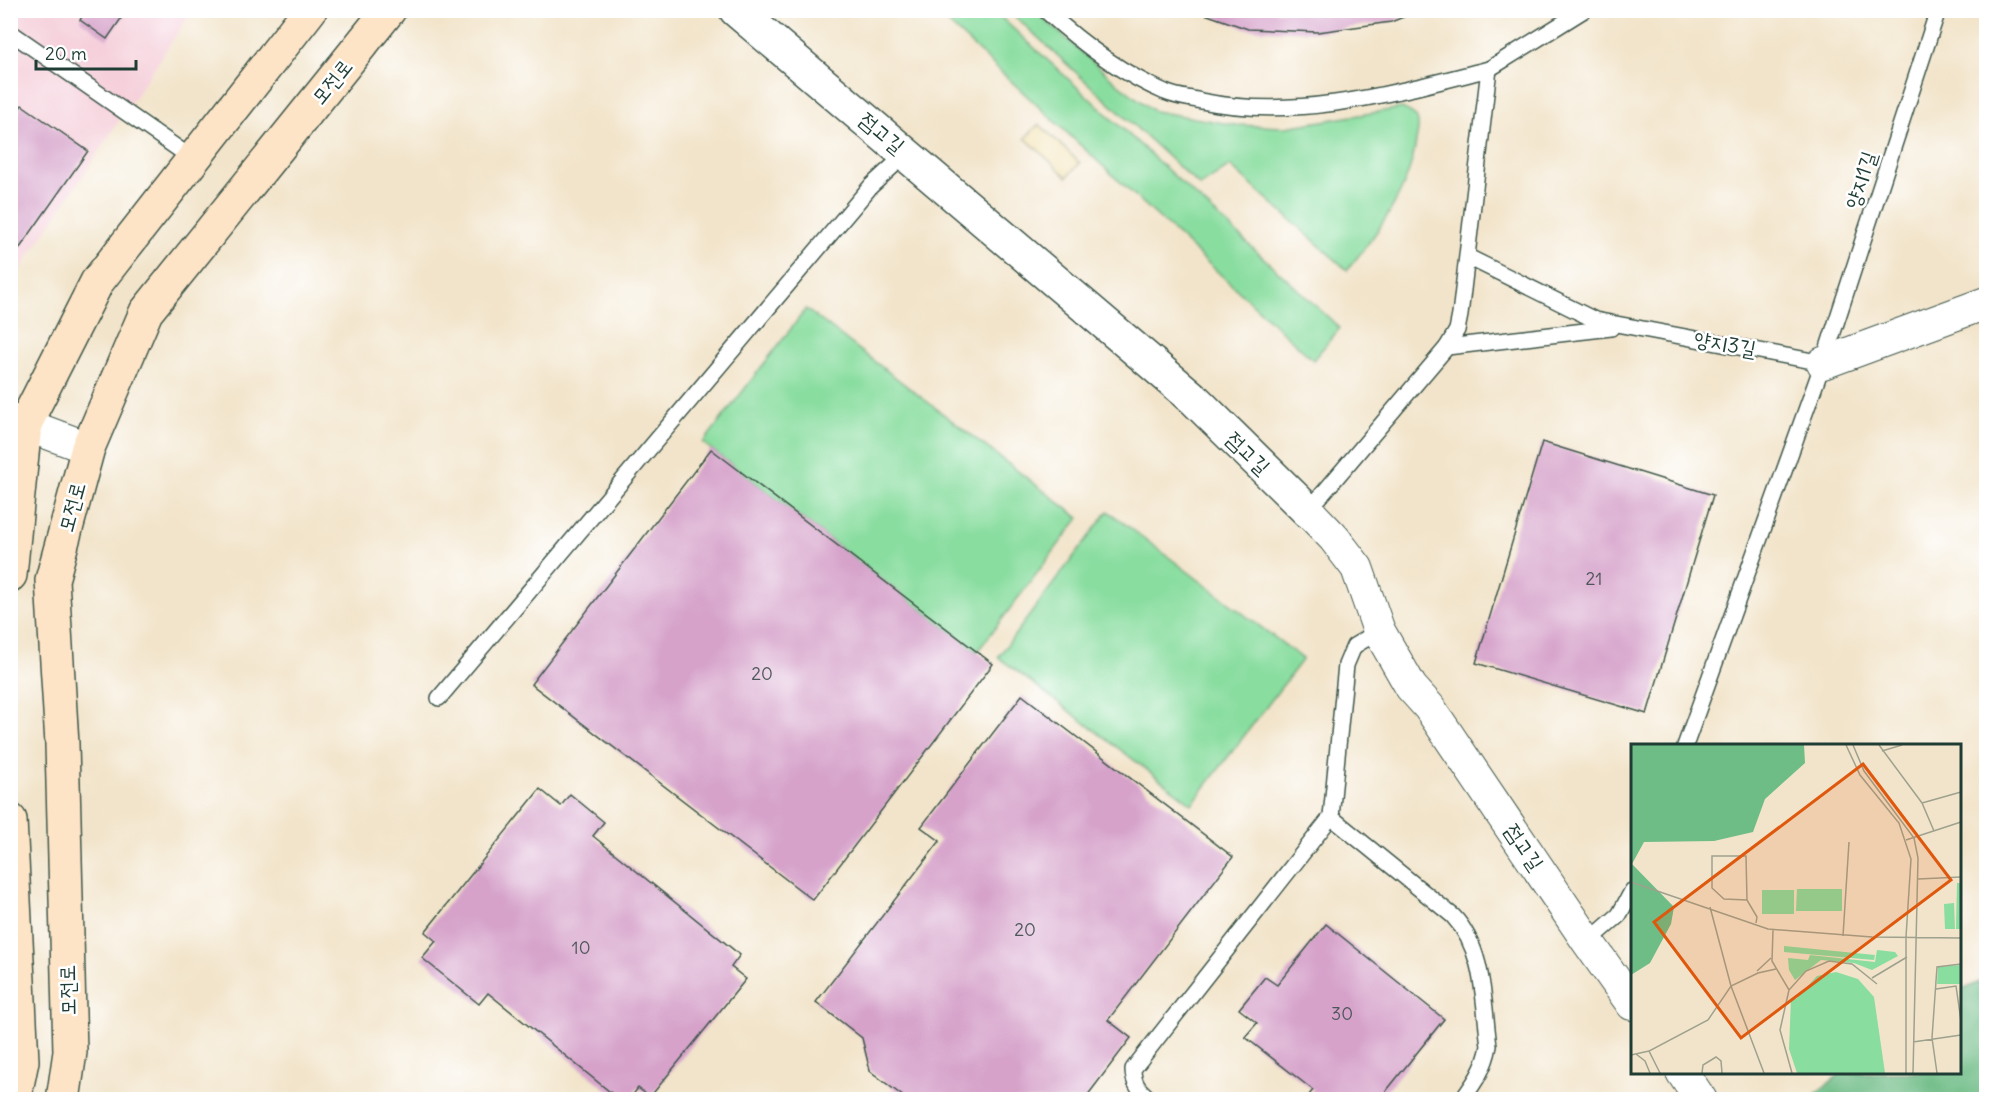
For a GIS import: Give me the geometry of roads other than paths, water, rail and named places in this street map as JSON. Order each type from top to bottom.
[{"type":"main road","points":[[10,575],[18,422],[97,282],[310,10]]},
{"type":"main road","name":"모전로","points":[[63,1100],[70,1052],[62,744],[52,580],[88,448],[146,312],[389,10]]},
{"type":"main road","points":[[10,820],[21,1061],[14,1100]]},
{"type":"street","name":"점고길","points":[[736,10],[1194,399],[1334,538],[1357,568],[1379,631],[1411,687],[1429,707],[1631,1003]]},
{"type":"street","points":[[1823,363],[1986,303]]},
{"type":"street","points":[[18,422],[88,448]]},
{"type":"street","points":[[1683,1074],[1701,1100]]},
{"type":"lane","points":[[1045,10],[1111,64],[1167,93],[1227,106],[1298,109],[1376,97],[1489,69],[1584,10]]},
{"type":"lane","name":"양지1길","points":[[1686,744],[1823,363],[1938,10]]},
{"type":"lane","points":[[10,32],[193,159]]},
{"type":"lane","points":[[1308,511],[1447,347],[1457,330],[1468,257],[1489,69]]},
{"type":"lane","points":[[439,699],[871,186],[907,153]]},
{"type":"lane","name":"양지3길","points":[[1468,257],[1595,320],[1823,363]]},
{"type":"lane","points":[[1447,347],[1626,326]]},
{"type":"lane","points":[[1152,1100],[1140,1091],[1133,1081],[1133,1069],[1331,818],[1346,666],[1354,646],[1379,631]]},
{"type":"lane","points":[[1331,818],[1453,916],[1462,926],[1477,956],[1489,1046],[1481,1075],[1462,1100]]},
{"type":"lane","points":[[1588,942],[1619,915],[1631,893]]}]
